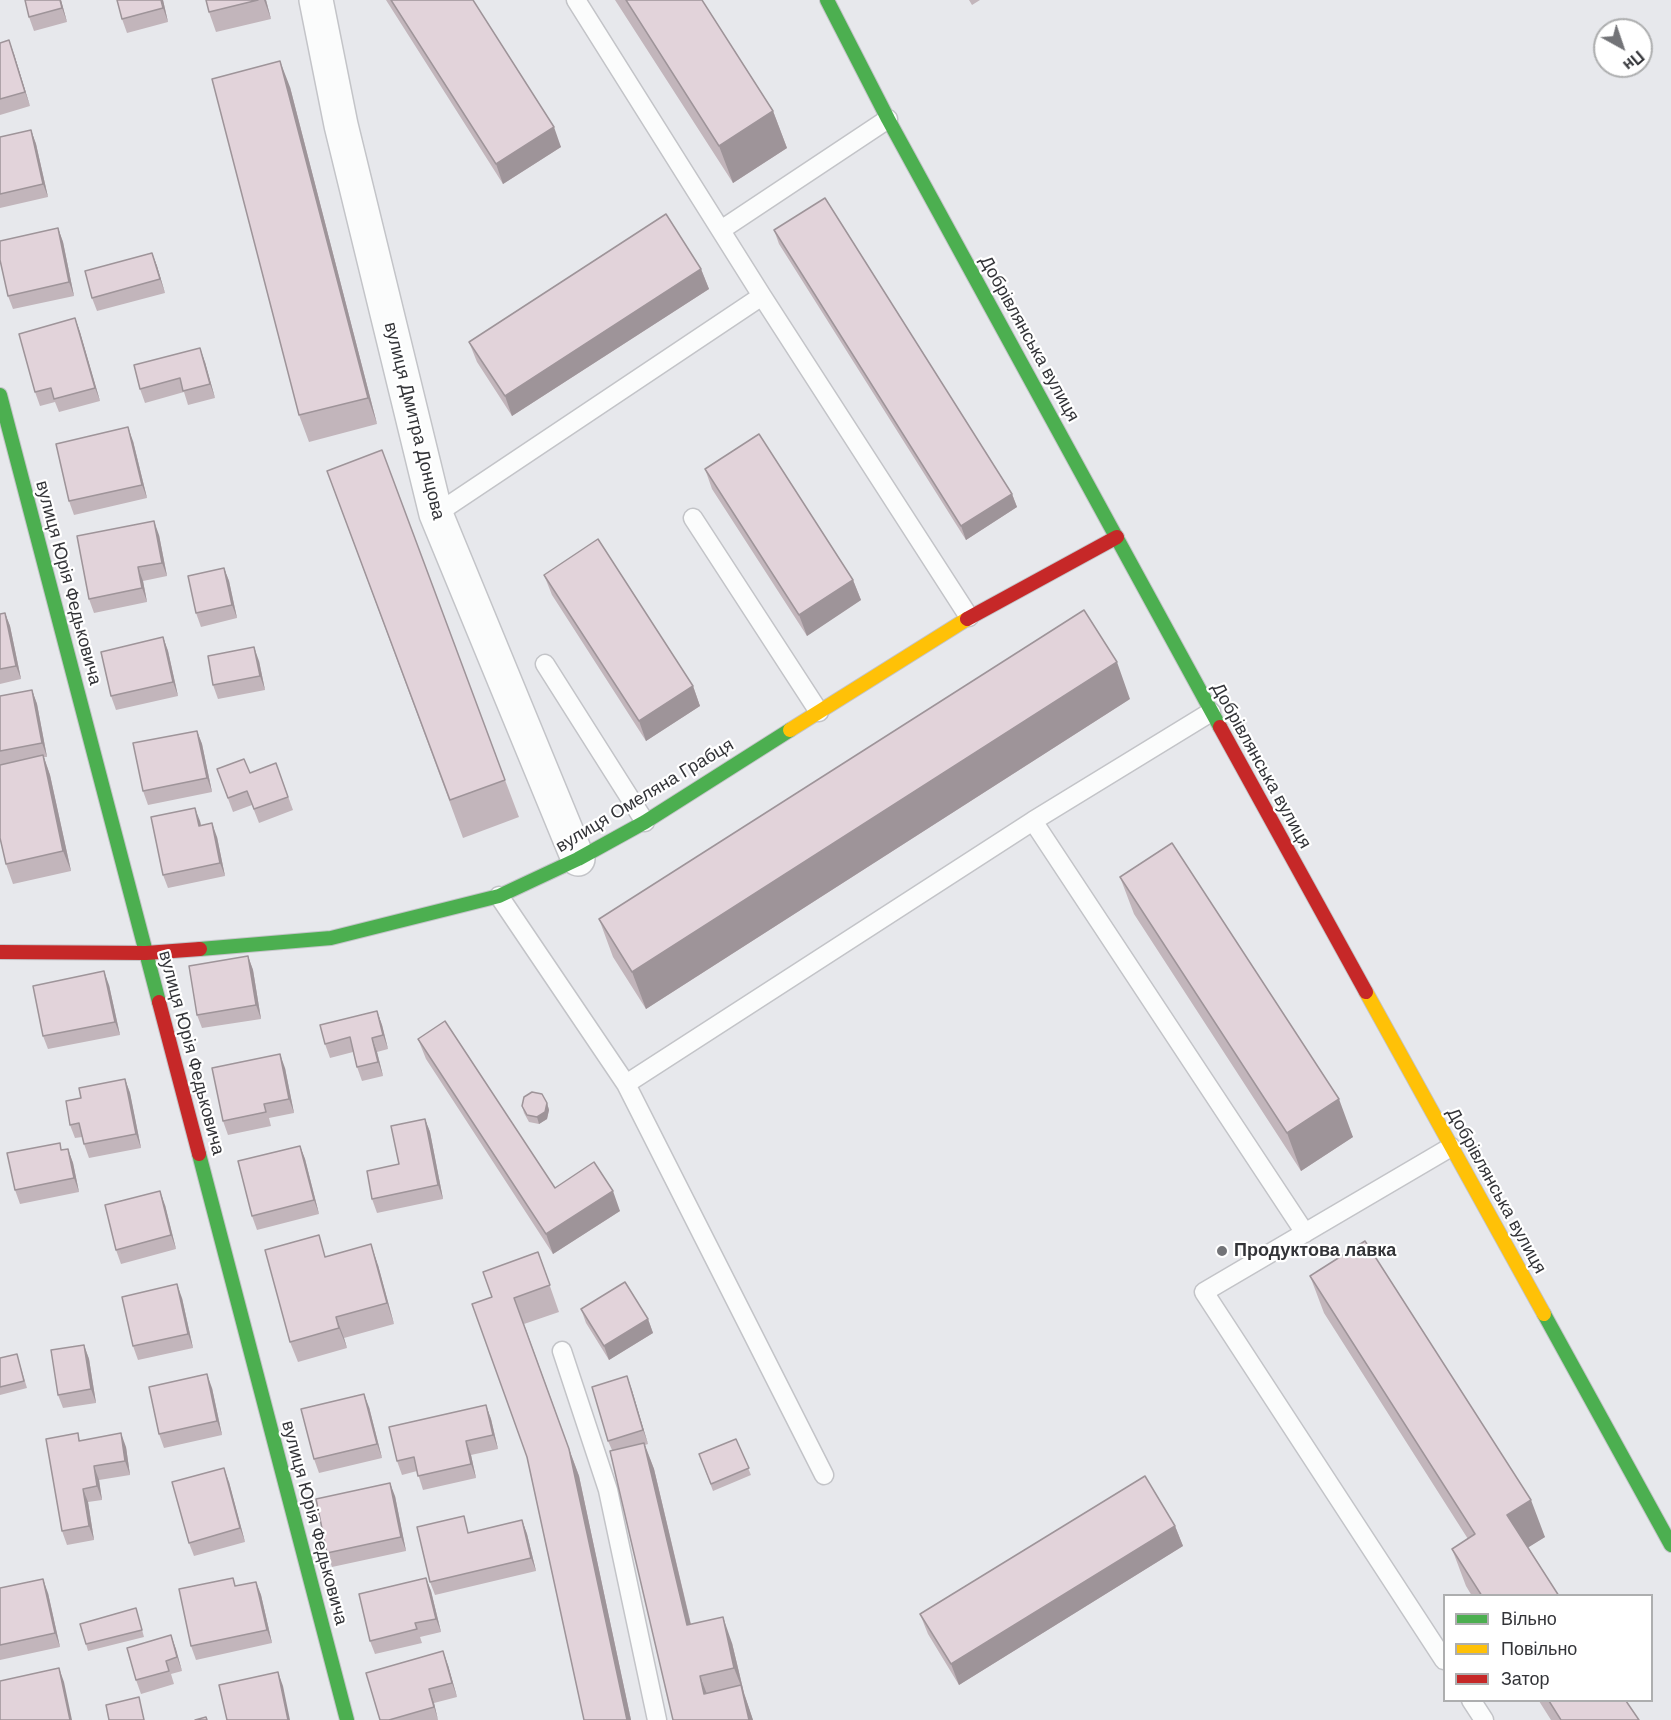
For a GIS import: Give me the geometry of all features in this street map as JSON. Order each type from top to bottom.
[{"type":"street","name":"вулиця Дмитра Донцова","points":[[316,0],[341,126],[436,514],[578,859]]},
{"type":"street","name":"Добрівлянська вулиця","points":[[827,0],[888,119],[1211,712],[1671,1545]]},
{"type":"street","name":"вулиця Юрія Федьковича","points":[[0,395],[347,1720]]},
{"type":"street","name":"вулиця Омеляна Грабця","points":[[0,952],[146,953],[331,938],[499,896],[578,859],[645,822],[969,616],[1117,537]]},
{"type":"lane","points":[[576,0],[762,296],[969,616]]},
{"type":"lane","points":[[721,230],[888,119]]},
{"type":"lane","points":[[436,514],[762,296]]},
{"type":"lane","points":[[693,518],[819,712]]},
{"type":"lane","points":[[545,664],[645,822]]},
{"type":"lane","points":[[626,1084],[1033,821],[1211,712]]},
{"type":"lane","points":[[1033,821],[1305,1233]]},
{"type":"lane","points":[[499,896],[626,1084],[824,1475]]},
{"type":"lane","points":[[1443,1658],[1204,1292],[1451,1147]]},
{"type":"lane","points":[[562,1351],[608,1490],[657,1720]]},
{"type":"lane","points":[[1472,1702],[1484,1720]]},
{"type":"building","points":[[25,0],[60,0],[62,8],[29,17]]},
{"type":"building","points":[[117,0],[161,0],[163,8],[122,19]]},
{"type":"building","points":[[206,0],[258,0],[209,12]]},
{"type":"building","points":[[391,0],[473,0],[554,127],[496,164]]},
{"type":"building","points":[[626,0],[702,0],[773,111],[719,146]]},
{"type":"building","points":[[9,40],[25,92],[0,99],[0,43]]},
{"type":"building","points":[[280,61],[368,398],[299,415],[212,79]]},
{"type":"building","points":[[31,130],[43,184],[0,194],[0,137]]},
{"type":"building","points":[[825,198],[1012,494],[961,526],[774,230]]},
{"type":"building","points":[[666,214],[701,269],[505,396],[469,342]]},
{"type":"building","points":[[58,228],[69,282],[8,296],[0,260],[0,241]]},
{"type":"building","points":[[152,253],[160,279],[92,298],[85,271]]},
{"type":"building","points":[[75,318],[95,388],[54,399],[51,388],[35,392],[19,334]]},
{"type":"building","points":[[200,348],[210,384],[183,391],[180,378],[140,389],[134,365]]},
{"type":"building","points":[[128,427],[142,485],[69,501],[56,444]]},
{"type":"building","points":[[759,434],[853,580],[799,615],[705,469]]},
{"type":"building","points":[[382,450],[505,780],[450,800],[327,471]]},
{"type":"building","points":[[154,521],[162,563],[138,567],[142,588],[89,599],[77,536]]},
{"type":"building","points":[[598,539],[693,686],[639,721],[544,575]]},
{"type":"building","points":[[224,568],[232,605],[196,613],[188,576]]},
{"type":"building","points":[[1084,610],[1117,662],[632,972],[599,919]]},
{"type":"building","points":[[5,613],[16,666],[0,669],[0,614]]},
{"type":"building","points":[[163,637],[173,682],[111,696],[101,652]]},
{"type":"building","points":[[254,647],[260,676],[213,685],[208,656]]},
{"type":"building","points":[[32,690],[42,743],[0,751],[0,696]]},
{"type":"building","points":[[197,731],[207,778],[143,791],[133,743]]},
{"type":"building","points":[[43,755],[63,851],[6,864],[0,838],[0,765]]},
{"type":"building","points":[[244,759],[250,773],[276,763],[288,797],[254,809],[247,791],[228,798],[217,769]]},
{"type":"building","points":[[195,808],[199,826],[212,823],[220,863],[163,875],[151,817]]},
{"type":"building","points":[[1172,843],[1339,1099],[1287,1133],[1120,877]]},
{"type":"building","points":[[248,956],[256,1005],[197,1015],[189,966]]},
{"type":"building","points":[[104,971],[115,1022],[43,1036],[33,986]]},
{"type":"building","points":[[377,1011],[383,1035],[372,1038],[378,1062],[357,1067],[350,1037],[325,1044],[320,1025]]},
{"type":"building","points":[[445,1021],[555,1188],[594,1162],[613,1191],[546,1234],[418,1039]]},
{"type":"building","points":[[280,1054],[289,1099],[264,1104],[266,1112],[223,1121],[212,1068]]},
{"type":"building","points":[[125,1079],[136,1134],[84,1144],[79,1123],[70,1125],[66,1101],[81,1098],[79,1088]]},
{"type":"building","points":[[532,1092],[542,1094],[547,1103],[545,1112],[537,1117],[527,1115],[522,1106],[524,1097]]},
{"type":"building","points":[[425,1119],[438,1185],[372,1199],[367,1171],[399,1164],[391,1126]]},
{"type":"building","points":[[60,1143],[61,1150],[68,1149],[74,1178],[15,1190],[7,1153]]},
{"type":"building","points":[[300,1146],[314,1200],[252,1216],[238,1161]]},
{"type":"building","points":[[160,1191],[171,1235],[116,1250],[105,1205]]},
{"type":"building","points":[[319,1235],[325,1257],[371,1244],[387,1303],[336,1317],[339,1328],[290,1342],[265,1250]]},
{"type":"building","points":[[1365,1241],[1531,1500],[1507,1515],[1558,1594],[1481,1594],[1452,1549],[1475,1534],[1310,1276]]},
{"type":"building","points":[[538,1252],[550,1285],[514,1298],[569,1449],[627,1720],[584,1720],[527,1457],[472,1304],[492,1297],[483,1272]]},
{"type":"building","points":[[625,1282],[648,1319],[604,1346],[581,1309]]},
{"type":"building","points":[[177,1284],[188,1334],[133,1346],[122,1297]]},
{"type":"building","points":[[84,1345],[91,1389],[58,1395],[51,1350]]},
{"type":"building","points":[[17,1354],[24,1381],[0,1387],[0,1358]]},
{"type":"building","points":[[207,1374],[217,1421],[159,1434],[149,1387]]},
{"type":"building","points":[[627,1376],[643,1430],[608,1441],[592,1387]]},
{"type":"building","points":[[364,1394],[377,1444],[314,1459],[301,1409]]},
{"type":"building","points":[[486,1405],[493,1435],[466,1441],[471,1464],[418,1476],[414,1457],[397,1461],[389,1427]]},
{"type":"building","points":[[78,1433],[79,1441],[121,1433],[125,1461],[94,1466],[97,1486],[83,1489],[89,1526],[62,1531],[46,1439]]},
{"type":"building","points":[[736,1439],[749,1468],[711,1484],[699,1454]]},
{"type":"building","points":[[644,1443],[687,1625],[723,1617],[734,1668],[700,1676],[704,1694],[741,1685],[749,1720],[673,1720],[610,1451]]},
{"type":"building","points":[[224,1468],[240,1528],[189,1543],[172,1482]]},
{"type":"building","points":[[1145,1476],[1175,1526],[951,1664],[920,1614]]},
{"type":"building","points":[[390,1483],[401,1537],[327,1553],[316,1499]]},
{"type":"building","points":[[464,1516],[468,1533],[522,1520],[531,1558],[430,1582],[417,1527]]},
{"type":"building","points":[[233,1578],[235,1586],[256,1582],[267,1630],[191,1646],[179,1589]]},
{"type":"building","points":[[426,1578],[436,1619],[415,1623],[417,1629],[370,1641],[359,1594]]},
{"type":"building","points":[[43,1579],[55,1633],[0,1645],[0,1588]]},
{"type":"building","points":[[136,1608],[142,1630],[86,1644],[80,1624]]},
{"type":"building","points":[[171,1635],[177,1657],[166,1661],[169,1671],[136,1680],[127,1648]]},
{"type":"building","points":[[443,1651],[452,1683],[429,1689],[434,1707],[389,1720],[380,1720],[366,1673]]},
{"type":"building","points":[[59,1668],[70,1720],[0,1720],[0,1681]]},
{"type":"building","points":[[278,1672],[288,1720],[227,1720],[219,1685]]},
{"type":"building","points":[[139,1697],[144,1720],[109,1720],[106,1705]]},
{"type":"building","points":[[1550,1702],[1627,1702],[1639,1720],[1561,1720]]},
{"type":"traffic: fast","points":[[827,0],[888,119],[1220,727]]},
{"type":"traffic: fast","points":[[0,395],[159,1002]]},
{"type":"traffic: fast","points":[[200,949],[331,938],[499,896],[578,859],[645,822],[790,730]]},
{"type":"traffic: fast","points":[[199,1154],[347,1720]]},
{"type":"traffic: fast","points":[[1544,1314],[1671,1545]]},
{"type":"traffic: slow","points":[[790,730],[967,619]]},
{"type":"traffic: slow","points":[[1366,992],[1544,1314]]},
{"type":"traffic: jam","points":[[967,619],[1117,537]]},
{"type":"traffic: jam","points":[[1220,727],[1366,992]]},
{"type":"traffic: jam","points":[[0,952],[146,953],[200,949]]},
{"type":"traffic: jam","points":[[159,1002],[199,1154]]},
{"type":"place","name":"Продуктова лавка","points":[[1222,1251]]}]
